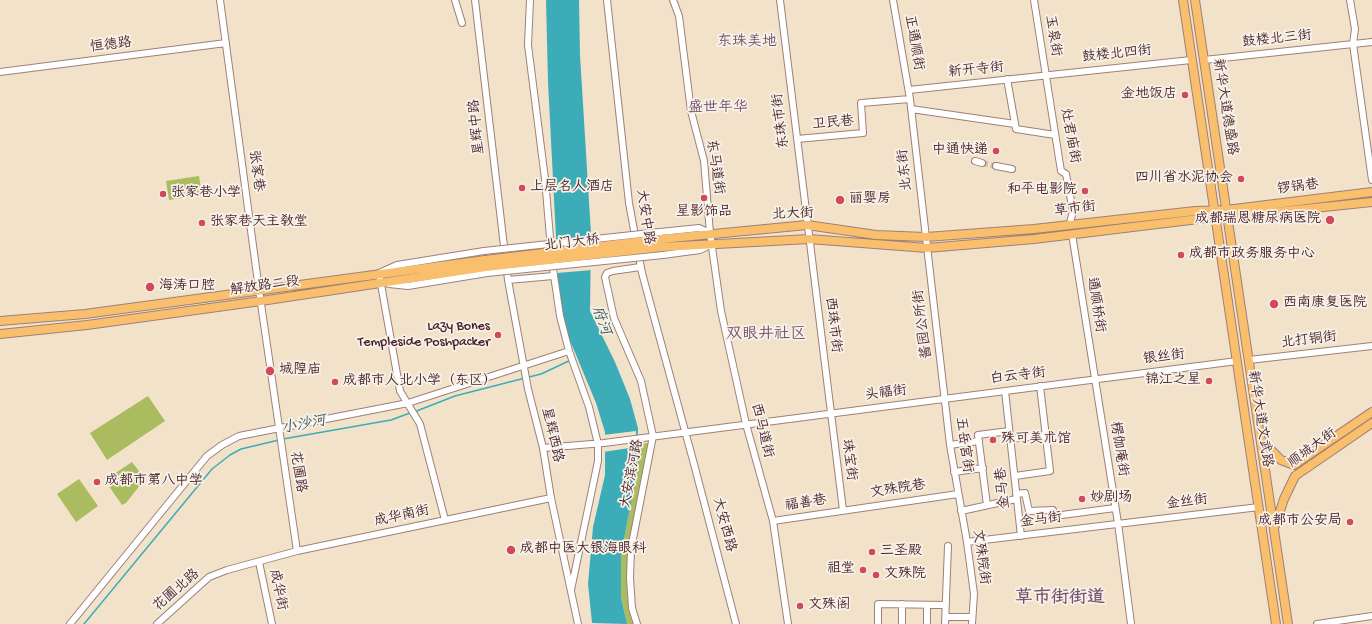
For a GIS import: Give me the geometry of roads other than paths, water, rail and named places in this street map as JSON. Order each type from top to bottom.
[{"type":"main road","name":"新华大道德盛路","points":[[1182,0],[1214,213]]},
{"type":"main road","name":"新华大道德盛路","points":[[1195,0],[1227,213]]},
{"type":"main road","name":"锣锅巷","points":[[1227,213],[1372,192]]},
{"type":"main road","name":"锣锅巷","points":[[1227,213],[1372,202]]},
{"type":"main road","name":"草市街","points":[[928,248],[1072,234],[1214,213]]},
{"type":"main road","name":"新华大道文武路","points":[[1214,213],[1276,624]]},
{"type":"main road","name":"草市街","points":[[926,238],[1034,229],[1070,224],[1227,213]]},
{"type":"main road","name":"新华大道文武路","points":[[1227,213],[1288,624]]},
{"type":"main road","name":"北大街","points":[[661,244],[710,233],[807,225],[876,235],[926,238]]},
{"type":"main road","name":"北大街","points":[[661,244],[711,244],[809,239],[928,248]]},
{"type":"main road","name":"北门大桥","points":[[486,263],[661,244]]},
{"type":"main road","name":"解放路二段","points":[[0,321],[85,314],[379,273],[486,263]]},
{"type":"main road","name":"解放路二段","points":[[0,334],[87,325],[261,301],[486,263]]},
{"type":"main road","name":"顺城大街","points":[[1261,440],[1281,460],[1294,465],[1372,412]]},
{"type":"main road","name":"顺城大街","points":[[1274,529],[1284,499],[1295,476],[1372,423]]},
{"type":"street","name":"张家巷","points":[[220,0],[261,301]]},
{"type":"street","points":[[455,0],[462,23]]},
{"type":"street","name":"星辉中路","points":[[475,0],[504,251]]},
{"type":"street","points":[[530,0],[528,45],[545,179],[553,276],[560,316],[570,353],[601,443],[579,559],[571,592]]},
{"type":"street","name":"大安中路","points":[[607,0],[629,203],[640,267],[686,432]]},
{"type":"street","name":"东马道街","points":[[673,0],[679,16],[691,110],[704,161],[711,244]]},
{"type":"street","name":"东珠市街","points":[[780,0],[809,239]]},
{"type":"street","name":"正通顺街","points":[[893,0],[909,90]]},
{"type":"street","name":"玉泉街","points":[[1034,0],[1046,75]]},
{"type":"street","points":[[1350,0],[1355,29],[1353,44],[1372,180]]},
{"type":"street","name":"鼓楼北三街","points":[[1204,60],[1372,42]]},
{"type":"street","name":"恒德路","points":[[0,72],[226,43]]},
{"type":"street","name":"鼓楼北四街","points":[[1046,75],[1192,60]]},
{"type":"street","name":"新开寺街","points":[[909,90],[1046,75]]},
{"type":"street","name":"灶君庙街","points":[[1046,75],[1061,171],[1066,174],[1073,211],[1070,224]]},
{"type":"street","points":[[1007,79],[1016,129],[1055,135]]},
{"type":"street","name":"北东街","points":[[909,90],[928,248]]},
{"type":"street","name":"卫民巷","points":[[797,139],[863,133],[861,103],[910,100]]},
{"type":"street","points":[[911,109],[1015,124]]},
{"type":"street","points":[[996,166],[1012,169]]},
{"type":"street","name":"通顺桥街","points":[[1072,234],[1094,379]]},
{"type":"street","name":"西珠市街","points":[[809,239],[830,413]]},
{"type":"street","points":[[486,263],[661,244]]},
{"type":"street","name":"西马道街","points":[[711,244],[721,311],[746,424],[772,521],[788,624]]},
{"type":"street","name":"酱园公所街","points":[[928,248],[945,399]]},
{"type":"street","name":"星辉西路","points":[[504,251],[528,389],[543,448],[551,498],[578,624]]},
{"type":"street","name":"大安滨河路","points":[[638,624],[632,608],[631,549],[653,436],[641,381],[614,318],[605,277],[607,273],[613,270],[640,267]]},
{"type":"street","points":[[379,273],[379,282],[400,391],[420,424],[445,520]]},
{"type":"street","points":[[508,280],[553,276]]},
{"type":"street","name":"花圃路","points":[[261,301],[278,431],[297,551]]},
{"type":"street","name":"北打铜街","points":[[1249,360],[1372,346]]},
{"type":"street","points":[[70,624],[207,456],[222,445],[239,436],[278,431],[409,405],[570,353]]},
{"type":"street","name":"银丝街","points":[[1094,379],[1237,361]]},
{"type":"street","name":"白云寺街","points":[[945,399],[1094,379]]},
{"type":"street","name":"楞伽庵街","points":[[1094,379],[1118,523],[1131,624]]},
{"type":"street","points":[[1015,476],[1050,471],[1040,386]]},
{"type":"street","name":"金马巷","points":[[1005,391],[1021,536]]},
{"type":"street","name":"头福街","points":[[543,448],[601,443],[945,399]]},
{"type":"street","name":"五岳宫街","points":[[945,399],[950,445],[958,494]]},
{"type":"street","name":"珠宝街","points":[[830,413],[843,510]]},
{"type":"street","points":[[987,505],[978,435],[1009,431]]},
{"type":"street","name":"大安西路","points":[[686,432],[736,624]]},
{"type":"street","points":[[1010,440],[1046,435]]},
{"type":"street","points":[[950,445],[979,441]]},
{"type":"street","points":[[954,472],[983,468]]},
{"type":"street","points":[[961,511],[987,505],[1025,493],[1029,511],[1053,510],[1054,516],[1115,508]]},
{"type":"street","name":"文殊院巷","points":[[843,510],[958,494]]},
{"type":"street","name":"文殊院街","points":[[958,494],[967,542],[974,594],[972,624]]},
{"type":"street","name":"成华南街","points":[[259,562],[297,551],[551,498]]},
{"type":"street","name":"金丝街","points":[[1118,523],[1259,507]]},
{"type":"street","name":"福善巷","points":[[772,521],[843,510]]},
{"type":"street","name":"金马街","points":[[967,542],[1118,523]]},
{"type":"street","points":[[945,624],[948,546]]},
{"type":"street","name":"花圃北路","points":[[157,624],[209,577],[227,570],[259,562]]},
{"type":"street","name":"成华街","points":[[259,562],[272,624]]},
{"type":"street","points":[[878,624],[878,604],[946,605]]},
{"type":"street","points":[[902,604],[902,624]]},
{"type":"street","points":[[927,604],[927,624]]},
{"type":"street","points":[[1317,624],[1372,616]]},
{"type":"street","points":[[946,617],[972,617]]},
{"type":"water","points":[[546,0],[579,0],[580,55],[591,234],[590,311],[615,362],[630,399],[638,428],[637,471],[621,555],[621,597],[627,624],[592,623],[588,584],[593,527],[605,475],[605,432],[596,403],[569,338],[559,296],[548,82]]},
{"type":"waterway","name":"小沙河","points":[[529,377],[541,374],[571,360]]},
{"type":"waterway","name":"小沙河","points":[[414,412],[455,396],[525,378]]},
{"type":"waterway","name":"小沙河","points":[[283,439],[391,420],[410,413]]},
{"type":"waterway","name":"小沙河","points":[[84,624],[212,469],[230,455],[241,449],[279,440]]},
{"type":"tunnel","points":[[982,163],[996,166]]},
{"type":"place","name":"金地饭店","points":[[1185,95]]},
{"type":"place","name":"中通快递","points":[[996,151]]},
{"type":"place","name":"四川省水泥协会","points":[[1241,179]]},
{"type":"place","name":"上层名人酒店","points":[[522,188]]},
{"type":"place","name":"和平电影院","points":[[1085,191]]},
{"type":"place","name":"张家巷小学","points":[[163,194]]},
{"type":"place","name":"星影饰品","points":[[704,198]]},
{"type":"place","name":"丽婴房","points":[[840,200]]},
{"type":"place","name":"成都瑞恩糖尿病医院","points":[[1330,220]]},
{"type":"place","name":"张家巷天主教堂","points":[[202,223]]},
{"type":"place","name":"成都市政务服务中心","points":[[1181,255]]},
{"type":"place","name":"海涛口腔","points":[[150,287]]},
{"type":"place","name":"西南康复医院","points":[[1274,304]]},
{"type":"place","name":"Lazy Bones Templeside Poshpacker","points":[[498,335]]},
{"type":"place","name":"城隍庙","points":[[270,371]]},
{"type":"place","name":"锦江之星","points":[[1209,381]]},
{"type":"place","name":"成都市人北小学（东区）","points":[[335,382]]},
{"type":"place","name":"殊可美术馆","points":[[993,440]]},
{"type":"place","name":"成都市第八中学","points":[[97,482]]},
{"type":"place","name":"妙剧场","points":[[1082,499]]},
{"type":"place","name":"成都市公安局","points":[[1350,522]]},
{"type":"place","name":"成都中医大银海眼科","points":[[511,550]]},
{"type":"place","name":"三圣殿","points":[[872,552]]},
{"type":"place","name":"祖堂","points":[[863,570]]},
{"type":"place","name":"文殊院","points":[[876,575]]},
{"type":"place","name":"文殊阁","points":[[800,606]]},
{"type":"district","name":"东珠美地","points":[[747,43]]},
{"type":"district","name":"盛世年华","points":[[718,109]]},
{"type":"district","name":"双眼井社区","points":[[766,336]]},
{"type":"district","name":"草市街街道","points":[[1060,599]]},
{"type":"water label","name":"府河","points":[[600,321]]}]
